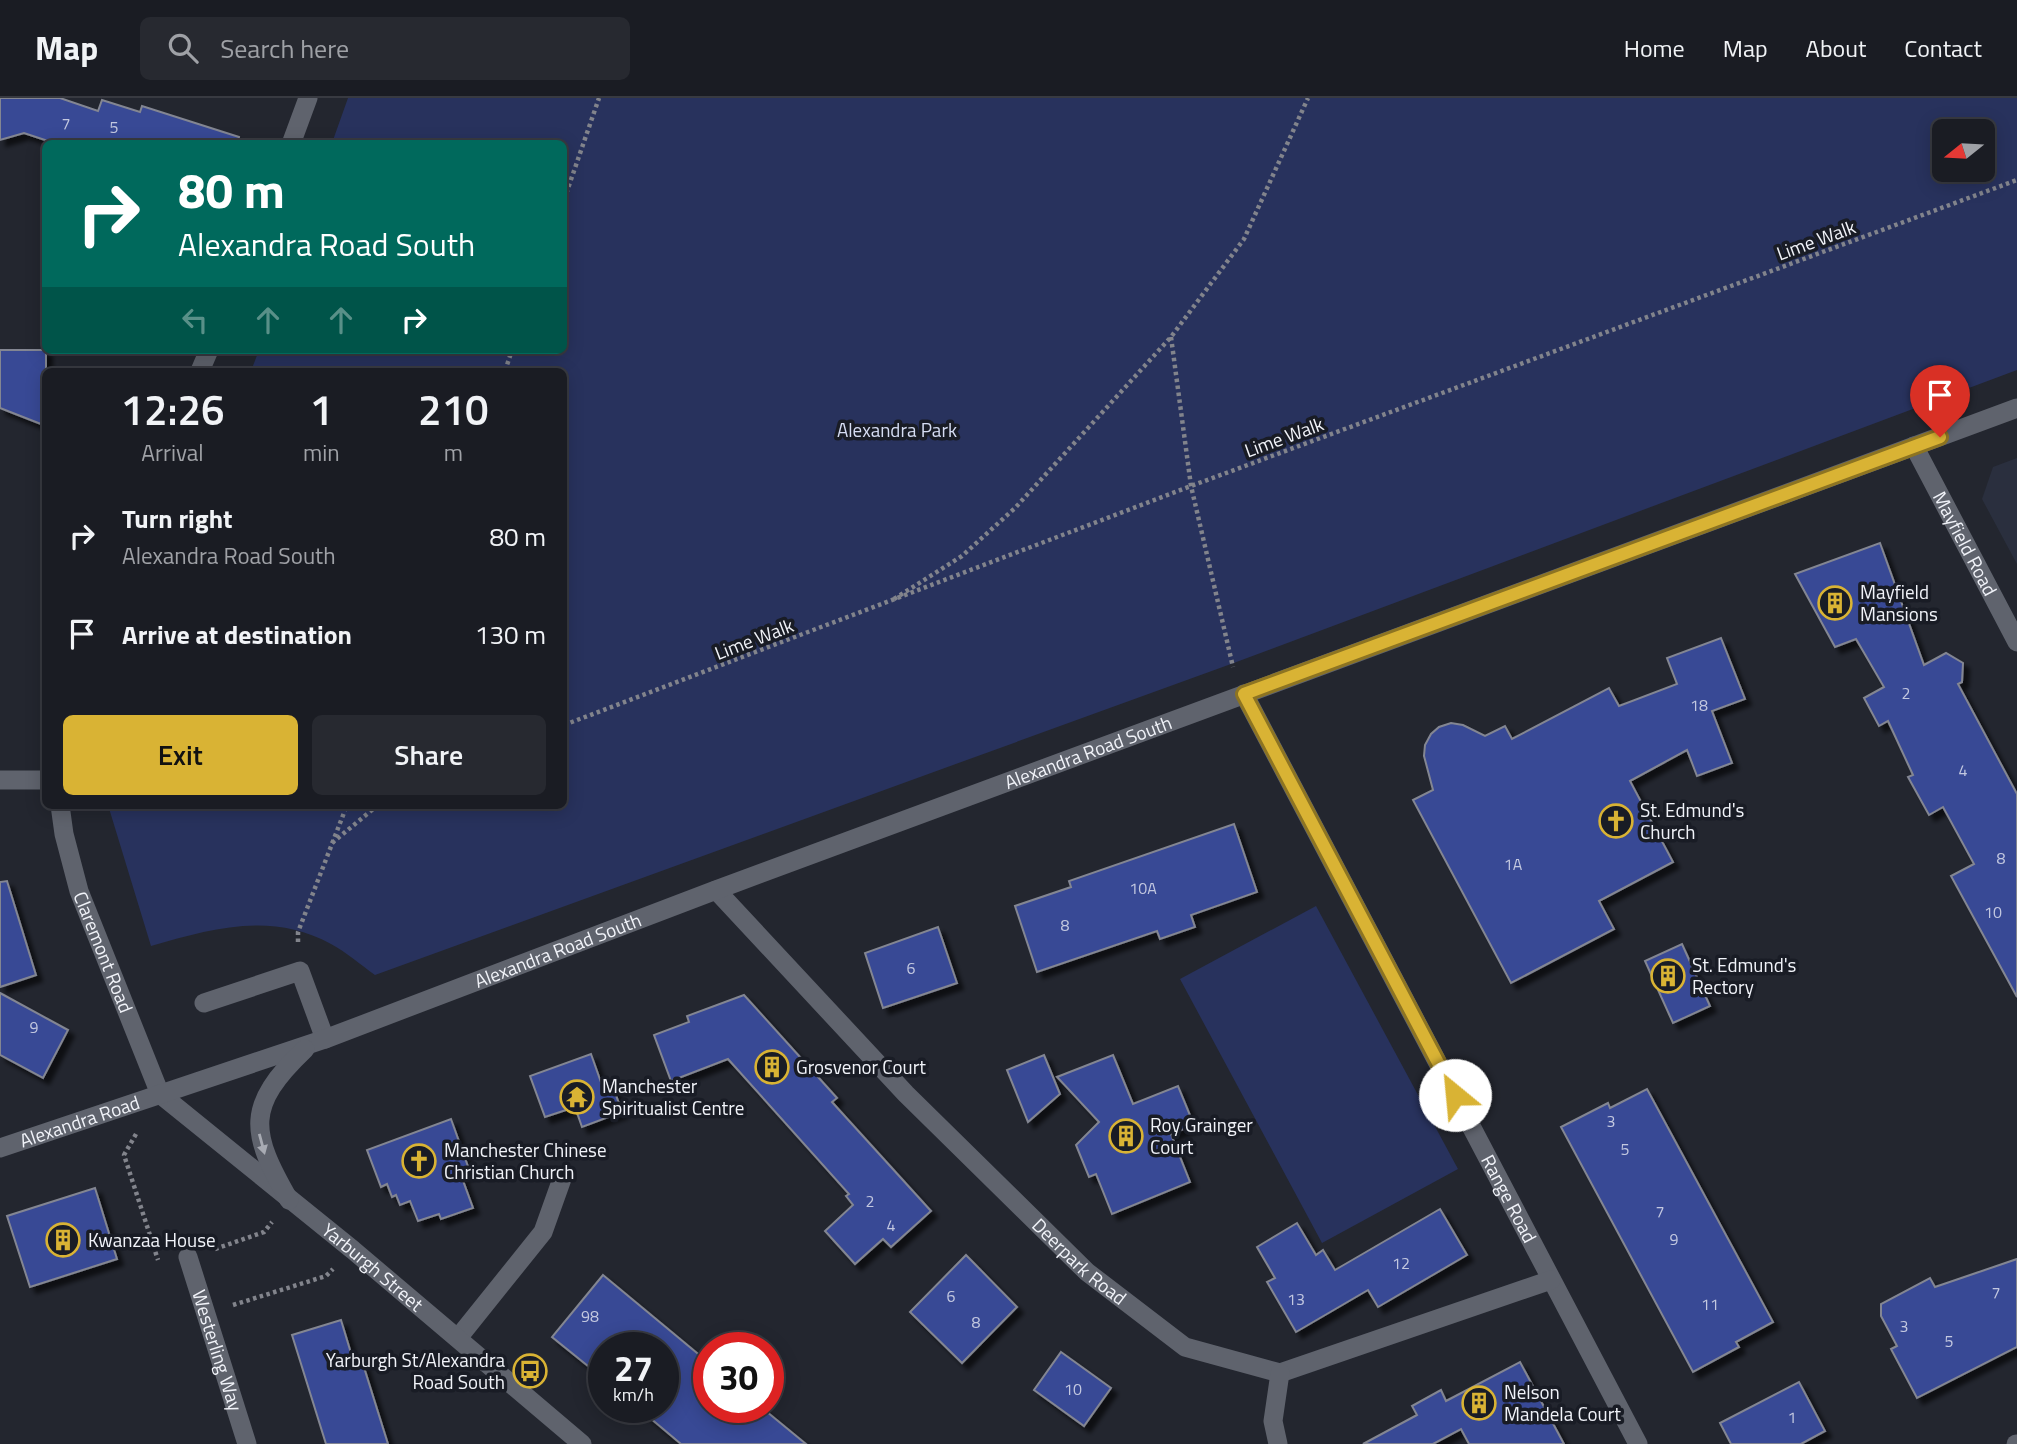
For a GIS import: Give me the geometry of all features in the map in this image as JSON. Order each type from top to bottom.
[{"type":"street","points":[[292,140],[308,98]]},
{"type":"street","name":"Alexandra Road South","points":[[160,1094],[318,1041],[716,890],[2017,408]]},
{"type":"street","name":"Mayfield Road","points":[[1914,446],[2017,642]]},
{"type":"street","name":"Range Road","points":[[1244,694],[1638,1444]]},
{"type":"street","points":[[0,780],[42,780]]},
{"type":"street","name":"Claremont Road","points":[[61,809],[64,834],[79,891],[160,1094]]},
{"type":"street","name":"Deerpark Road","points":[[716,890],[906,1094],[1087,1272],[1185,1347],[1280,1373]]},
{"type":"street","points":[[204,1003],[300,971],[318,1041],[284,1069],[259,1111],[259,1139],[270,1167],[289,1200]]},
{"type":"street","name":"Alexandra Road","points":[[0,1148],[160,1094]]},
{"type":"street","name":"Yarburgh Street","points":[[160,1094],[353,1250],[582,1444]]},
{"type":"street","points":[[458,1338],[543,1232],[564,1176]]},
{"type":"street","name":"Westerling Way","points":[[188,1257],[247,1444]]},
{"type":"street","points":[[1278,1444],[1273,1421],[1280,1373],[1551,1280]]},
{"type":"path","points":[[567,191],[599,98]]},
{"type":"path","points":[[886,604],[962,556],[1014,508],[1171,337],[1244,239],[1308,98]]},
{"type":"path","name":"Lime Walk","points":[[567,724],[1191,486],[2017,180]]},
{"type":"path","points":[[1171,337],[1191,486],[1231,663],[1244,694]]},
{"type":"path","points":[[300,971],[298,932],[345,809]]},
{"type":"path","points":[[331,844],[373,809]]},
{"type":"path","points":[[160,1094],[124,1155],[160,1267],[264,1232],[289,1200]]},
{"type":"path","points":[[206,1314],[326,1276],[353,1250]]},
{"type":"shaded area","points":[[2017,458],[2017,564],[1982,499],[1993,467]]},
{"type":"green space","name":"Alexandra Park","points":[[348,98],[2017,98],[2017,370],[1231,664],[375,975],[331,944],[286,928],[241,926],[218,929],[151,946],[109,809],[567,809],[567,368],[252,368],[257,354],[567,354],[567,140],[333,140]]},
{"type":"green space","points":[[1316,906],[1458,1169],[1322,1243],[1180,979]]},
{"type":"building","points":[[0,98],[60,98],[98,111],[102,100],[140,112],[142,106],[239,137],[239,140],[45,140],[24,133],[0,140]]},
{"type":"building","points":[[0,350],[42,350],[42,354],[46,354],[46,368],[42,368],[42,424],[0,408]]},
{"type":"building","points":[[1880,543],[1924,665],[1946,653],[1963,663],[1962,682],[1958,684],[2017,794],[2017,997],[1951,876],[1974,864],[1943,807],[1929,815],[1908,777],[1913,775],[1888,721],[1879,726],[1864,698],[1884,687],[1856,639],[1835,647],[1795,574]]},
{"type":"building","points":[[1721,638],[1745,699],[1712,711],[1732,763],[1697,776],[1687,750],[1630,781],[1673,862],[1599,901],[1614,929],[1511,983],[1413,800],[1433,790],[1424,756],[1425,745],[1431,734],[1439,727],[1451,723],[1463,725],[1485,736],[1505,726],[1512,739],[1609,688],[1619,706],[1677,684],[1667,658]]},
{"type":"building","points":[[1234,824],[1257,892],[1191,915],[1195,927],[1160,939],[1157,931],[1037,972],[1015,906],[1071,887],[1069,881]]},
{"type":"building","points":[[7,881],[36,975],[0,987],[0,882]]},
{"type":"building","points":[[938,927],[957,983],[883,1008],[865,953]]},
{"type":"building","name":"St. Edmund's Rectory","points":[[1682,944],[1710,1006],[1673,1023],[1645,961]]},
{"type":"building","points":[[0,993],[68,1030],[43,1078],[0,1055]]},
{"type":"building","points":[[744,995],[837,1098],[832,1102],[931,1211],[891,1247],[883,1239],[855,1264],[825,1231],[853,1205],[846,1196],[849,1194],[728,1059],[671,1081],[654,1035],[689,1022],[687,1016]]},
{"type":"building","name":"Manchester Spiritualist Centre","points":[[591,1054],[603,1088],[612,1084],[622,1112],[582,1127],[575,1107],[545,1117],[530,1076]]},
{"type":"building","points":[[1044,1055],[1060,1094],[1028,1122],[1007,1070]]},
{"type":"building","name":"Roy Grainger Court","points":[[1113,1055],[1133,1104],[1178,1086],[1194,1125],[1171,1134],[1190,1182],[1112,1214],[1096,1174],[1089,1177],[1076,1145],[1099,1122],[1057,1077]]},
{"type":"building","points":[[1647,1089],[1773,1322],[1736,1342],[1739,1347],[1693,1372],[1561,1127],[1608,1103],[1610,1108]]},
{"type":"building","name":"Manchester Chinese Christian Church","points":[[451,1119],[470,1172],[461,1175],[473,1208],[441,1219],[439,1214],[418,1221],[410,1201],[400,1205],[396,1195],[392,1197],[387,1184],[381,1187],[367,1150]]},
{"type":"building","name":"Kwanzaa House","points":[[95,1188],[117,1259],[30,1287],[7,1216]]},
{"type":"building","points":[[1440,1209],[1467,1255],[1378,1307],[1368,1290],[1296,1332],[1267,1282],[1275,1278],[1257,1247],[1297,1223],[1316,1255],[1323,1250],[1335,1270]]},
{"type":"building","points":[[966,1255],[1017,1307],[962,1363],[910,1312]]},
{"type":"building","points":[[2017,1259],[2017,1347],[1917,1398],[1891,1349],[1897,1346],[1881,1316],[1881,1304],[1930,1278],[1935,1287]]},
{"type":"building","points":[[603,1275],[672,1332],[588,1332],[588,1366],[552,1337]]},
{"type":"building","points":[[341,1320],[354,1363],[362,1361],[388,1444],[326,1444],[292,1335]]},
{"type":"building","points":[[679,1338],[693,1350],[693,1423],[780,1423],[806,1444],[681,1444],[656,1423],[679,1423]]},
{"type":"building","points":[[1061,1352],[1111,1388],[1084,1426],[1034,1390]]},
{"type":"building","name":"Nelson Mandela Court","points":[[1520,1362],[1564,1444],[1469,1444],[1461,1429],[1433,1444],[1363,1444],[1417,1415],[1412,1406],[1441,1390],[1446,1401]]},
{"type":"building","points":[[1799,1382],[1825,1431],[1801,1444],[1731,1444],[1720,1423]]},
{"type":"place","name":"Mayfield Mansions","points":[[1835,603]]},
{"type":"place","name":"St. Edmund's Church","points":[[1616,821]]},
{"type":"place","name":"St. Edmund's Rectory","points":[[1668,976]]},
{"type":"place","name":"Grosvenor Court","points":[[772,1067]]},
{"type":"place","name":"Manchester Spiritualist Centre","points":[[577,1097]]},
{"type":"place","name":"Roy Grainger Court","points":[[1126,1136]]},
{"type":"place","name":"Manchester Chinese Christian Church","points":[[419,1161]]},
{"type":"place","name":"Kwanzaa House","points":[[63,1240]]},
{"type":"place","name":"Yarburgh St/Alexandra Road South","points":[[530,1371]]},
{"type":"place","name":"Nelson Mandela Court","points":[[1479,1403]]},
{"type":"route","points":[[1455,1095],[1244,694],[1940,437]]}]
